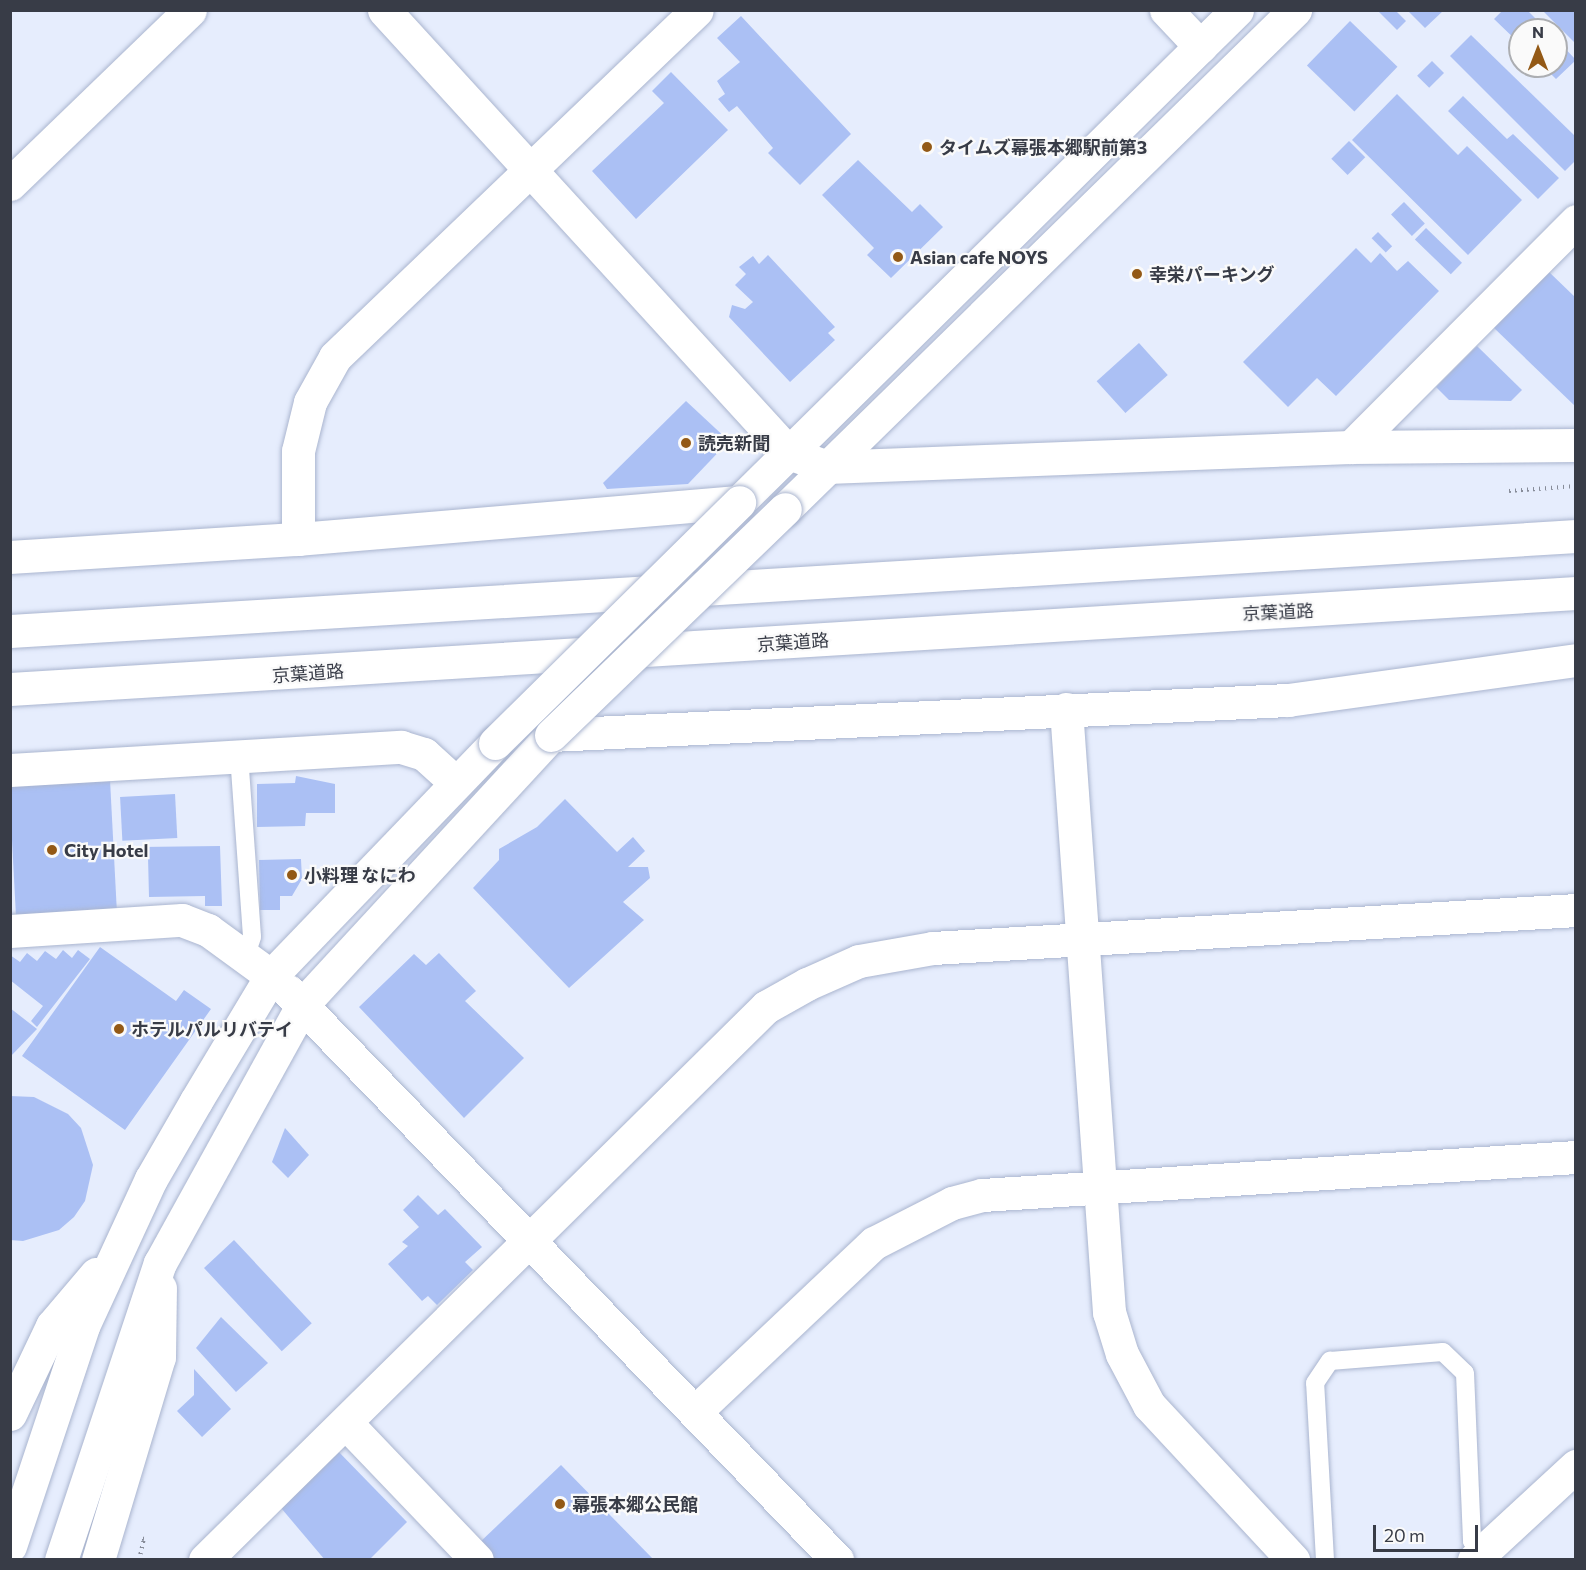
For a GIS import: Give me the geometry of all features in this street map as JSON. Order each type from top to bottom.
[{"type":"main road","points":[[10,184],[190,10]]},
{"type":"main road","points":[[384,10],[530,166],[789,453],[827,467],[1351,447],[1575,445]]},
{"type":"main road","points":[[298,539],[298,451],[310,402],[335,357],[530,166],[697,10]]},
{"type":"main road","points":[[1166,10],[1200,46]]},
{"type":"main road","points":[[10,1546],[54,1399],[111,1260],[151,1179],[271,976],[495,743],[1237,10]]},
{"type":"main road","points":[[61,1560],[105,1415],[160,1263],[303,1004],[551,735],[1295,10]]},
{"type":"main road","points":[[1351,447],[1575,222]]},
{"type":"main road","points":[[10,557],[298,539],[739,502]]},
{"type":"main road","points":[[10,631],[1575,537]]},
{"type":"main road","name":"京葉道路","points":[[10,689],[1575,593]]},
{"type":"main road","points":[[551,735],[1288,700],[1575,660]]},
{"type":"main road","points":[[1066,709],[1084,942],[1098,1188],[1109,1312],[1122,1354],[1149,1405],[1186,1449],[1293,1560]]},
{"type":"main road","points":[[10,770],[401,747],[424,754],[456,783]]},
{"type":"main road","points":[[205,1560],[532,1242],[766,1007],[807,984],[895,952],[1575,910]]},
{"type":"main road","points":[[10,931],[182,920],[245,957],[271,976],[303,1004],[837,1560]]},
{"type":"main road","points":[[695,1412],[874,1243],[921,1216],[982,1195],[1575,1156]]},
{"type":"main road","points":[[10,1414],[52,1326],[111,1260]]},
{"type":"main road","points":[[98,1560],[159,1356],[160,1263]]},
{"type":"main road","points":[[347,1424],[477,1560]]},
{"type":"main road","points":[[1477,1557],[1575,1466]]},
{"type":"lane","points":[[239,755],[252,937],[245,957]]},
{"type":"lane","points":[[1325,1560],[1315,1383],[1330,1361],[1443,1352],[1465,1373],[1472,1541],[1477,1557]]},
{"type":"path","points":[[1509,491],[1575,486]]},
{"type":"building","points":[[1377,10],[1395,10],[1406,21],[1397,30]]},
{"type":"building","points":[[1407,10],[1444,10],[1425,28]]},
{"type":"building","points":[[1503,10],[1527,10],[1535,18],[1508,18],[1508,32],[1494,19]]},
{"type":"building","points":[[1542,10],[1576,10],[1576,44],[1568,36],[1568,18],[1550,18]]},
{"type":"building","points":[[741,16],[851,134],[800,185],[768,153],[773,148],[737,106],[729,112],[718,99],[725,94],[717,81],[740,62],[717,38]]},
{"type":"building","points":[[1350,21],[1397,67],[1354,111],[1307,66]]},
{"type":"building","points":[[1471,35],[1508,71],[1508,78],[1515,78],[1576,137],[1576,160],[1565,171],[1450,56]]},
{"type":"building","points":[[1568,52],[1576,60],[1568,68]]},
{"type":"building","points":[[1432,61],[1444,73],[1429,88],[1417,76]]},
{"type":"building","points":[[671,72],[728,130],[636,219],[592,171],[664,103],[652,91]]},
{"type":"building","points":[[1397,94],[1458,155],[1467,146],[1522,200],[1468,255],[1352,140]]},
{"type":"building","points":[[1463,96],[1507,139],[1513,134],[1559,178],[1538,199],[1448,111]]},
{"type":"building","points":[[1349,141],[1365,157],[1348,175],[1331,159]]},
{"type":"building","points":[[858,160],[912,212],[920,204],[943,227],[891,278],[867,255],[874,248],[822,195]]},
{"type":"building","points":[[1404,202],[1425,224],[1412,236],[1391,215]]},
{"type":"building","points":[[1426,228],[1462,263],[1451,274],[1415,240]]},
{"type":"building","points":[[1378,232],[1392,246],[1386,253],[1372,238]]},
{"type":"building","points":[[1356,248],[1371,263],[1380,253],[1397,271],[1408,261],[1439,291],[1336,396],[1317,378],[1288,407],[1243,362]]},
{"type":"building","points":[[768,255],[835,327],[828,333],[835,340],[790,382],[729,317],[732,305],[745,309],[753,302],[735,285],[746,274],[739,267],[753,256],[759,264]]},
{"type":"building","points":[[1548,271],[1576,298],[1576,407],[1493,327]]},
{"type":"building","points":[[1139,343],[1168,375],[1125,413],[1097,381]]},
{"type":"building","points":[[1477,346],[1522,390],[1511,401],[1449,400],[1436,387]]},
{"type":"building","points":[[686,401],[729,441],[688,484],[607,489],[603,483]]},
{"type":"building","points":[[296,776],[335,784],[335,813],[306,813],[305,826],[257,827],[257,784],[295,783]]},
{"type":"building","points":[[110,780],[117,911],[16,916],[10,785]]},
{"type":"building","points":[[175,794],[177,838],[122,841],[120,797]]},
{"type":"building","points":[[565,799],[617,852],[633,837],[645,851],[628,867],[648,867],[650,878],[623,902],[644,920],[569,988],[473,888],[499,860],[499,849],[537,827]]},
{"type":"building","points":[[220,846],[222,906],[205,906],[205,896],[149,897],[148,857],[139,857],[140,847]]},
{"type":"building","points":[[301,859],[302,879],[292,896],[280,896],[280,910],[260,910],[259,860]]},
{"type":"building","points":[[100,947],[176,1001],[184,990],[211,1009],[125,1130],[22,1056]]},
{"type":"building","points":[[63,950],[72,958],[78,950],[90,959],[37,1027],[31,1021],[43,1006],[10,980],[10,955],[20,962],[27,953],[37,961],[45,951],[56,959]]},
{"type":"building","points":[[439,953],[476,991],[465,1001],[524,1058],[464,1118],[359,1007],[414,954],[426,965]]},
{"type":"building","points":[[10,1008],[37,1029],[10,1057]]},
{"type":"building","points":[[10,1096],[34,1097],[68,1114],[81,1128],[93,1165],[85,1201],[74,1217],[59,1230],[23,1241],[10,1240]]},
{"type":"building","points":[[285,1128],[309,1155],[288,1178],[272,1162]]},
{"type":"building","points":[[418,1195],[438,1215],[445,1209],[482,1247],[465,1262],[473,1270],[437,1305],[428,1296],[422,1301],[388,1264],[408,1246],[402,1242],[419,1227],[403,1210]]},
{"type":"building","points":[[234,1240],[312,1323],[282,1351],[204,1268]]},
{"type":"building","points":[[221,1317],[268,1363],[236,1392],[196,1348]]},
{"type":"building","points":[[194,1369],[231,1409],[202,1437],[177,1411],[194,1395]]},
{"type":"building","points":[[334,1447],[407,1522],[369,1560],[325,1560],[276,1502]]},
{"type":"building","name":"幕張本郷公民館","points":[[561,1465],[654,1560],[493,1560],[478,1544]]},
{"type":"place","name":"タイムズ幕張本郷駅前第3","points":[[927,147]]},
{"type":"place","name":"Asian cafe NOYS","points":[[898,257]]},
{"type":"place","name":"幸栄パーキング","points":[[1137,274]]},
{"type":"place","name":"読売新聞","points":[[686,443]]},
{"type":"place","name":"City Hotel","points":[[52,850]]},
{"type":"place","name":"小料理 なにわ","points":[[292,875]]},
{"type":"place","name":"ホテルパルリバテイ","points":[[119,1029]]},
{"type":"place","name":"幕張本郷公民館","points":[[560,1504]]}]
